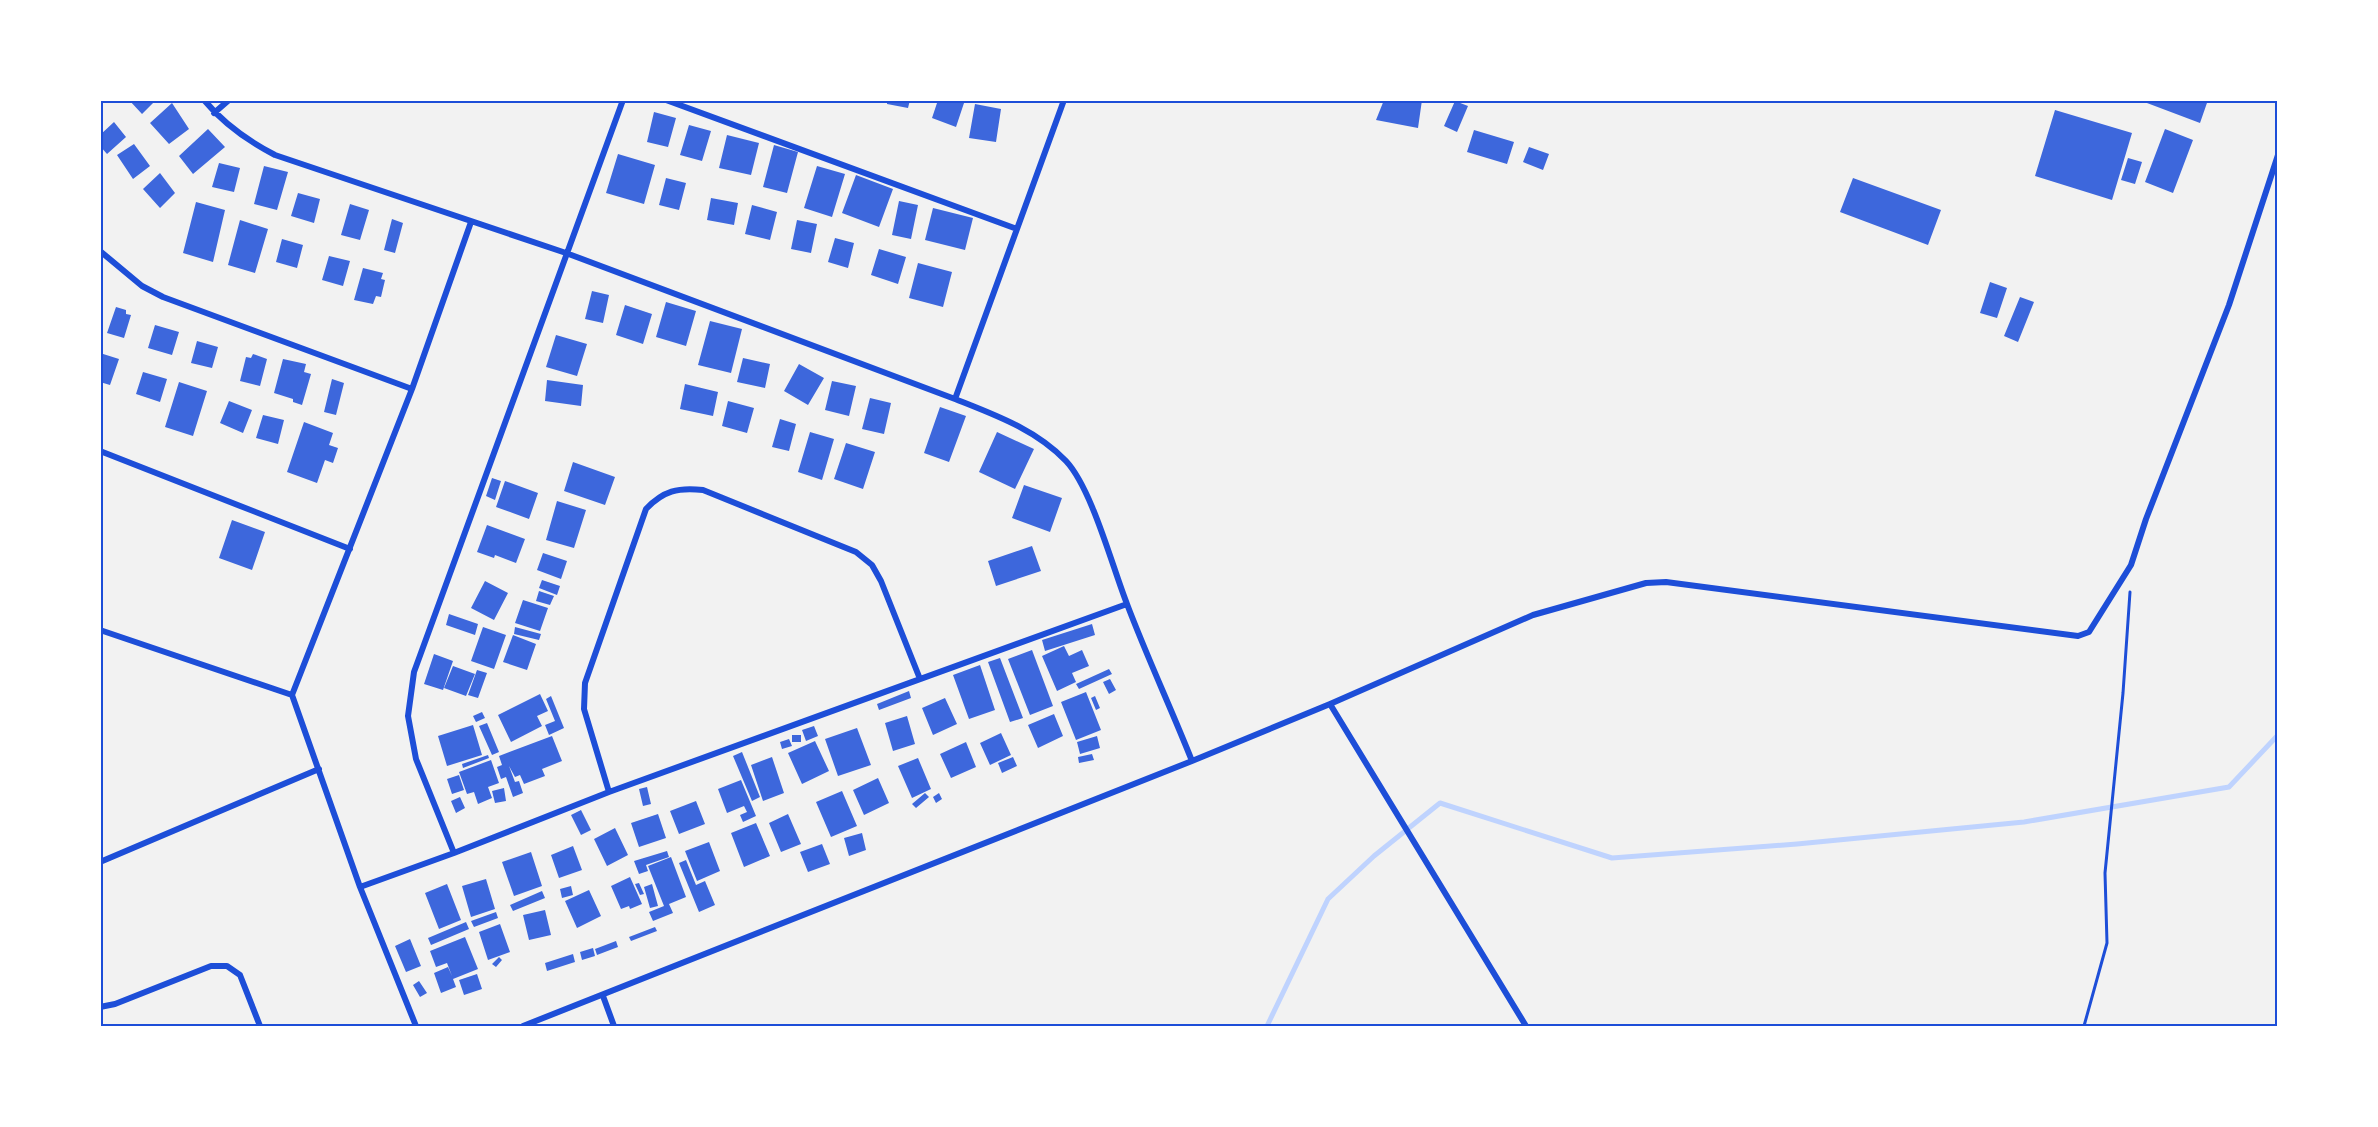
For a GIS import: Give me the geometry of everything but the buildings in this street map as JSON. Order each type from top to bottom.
[{"type":"street","points":[[204,100],[214,113],[254,144],[275,154],[566,253],[955,399],[1015,423],[1045,442],[1067,463],[1082,487],[1127,604],[1192,761]]},
{"type":"street","points":[[214,113],[229,100]]},
{"type":"street","points":[[454,853],[416,759],[408,716],[414,672],[623,100]]},
{"type":"street","points":[[666,100],[1017,229]]},
{"type":"street","points":[[955,399],[1064,100]]},
{"type":"street","points":[[523,1026],[1192,761],[1330,704],[1533,615],[1646,583],[1666,582],[2078,636],[2089,632],[2131,565],[2146,519],[2229,305],[2277,154]]},
{"type":"street","points":[[416,1026],[360,887],[292,695],[412,389],[471,222]]},
{"type":"street","points":[[100,251],[141,286],[164,297],[412,389]]},
{"type":"street","points":[[100,451],[350,549]]},
{"type":"street","points":[[609,792],[584,709],[585,683],[646,509],[666,492],[686,488],[703,490],[856,552],[872,565],[881,581],[920,679]]},
{"type":"street","points":[[360,887],[609,792],[1127,604]]},
{"type":"street","points":[[100,630],[292,695]]},
{"type":"street","points":[[1330,704],[1526,1026]]},
{"type":"street","points":[[100,862],[320,769]]},
{"type":"street","points":[[100,1007],[115,1004],[211,966],[227,966],[240,975],[260,1026]]},
{"type":"street","points":[[603,996],[614,1026]]},
{"type":"path","points":[[2084,1026],[2107,943],[2105,873],[2123,693],[2130,588]]},
{"type":"waterway","points":[[1267,1026],[1328,899],[1374,856],[1440,803],[1612,858],[1797,844],[2024,822],[2229,787],[2278,735]]}]
